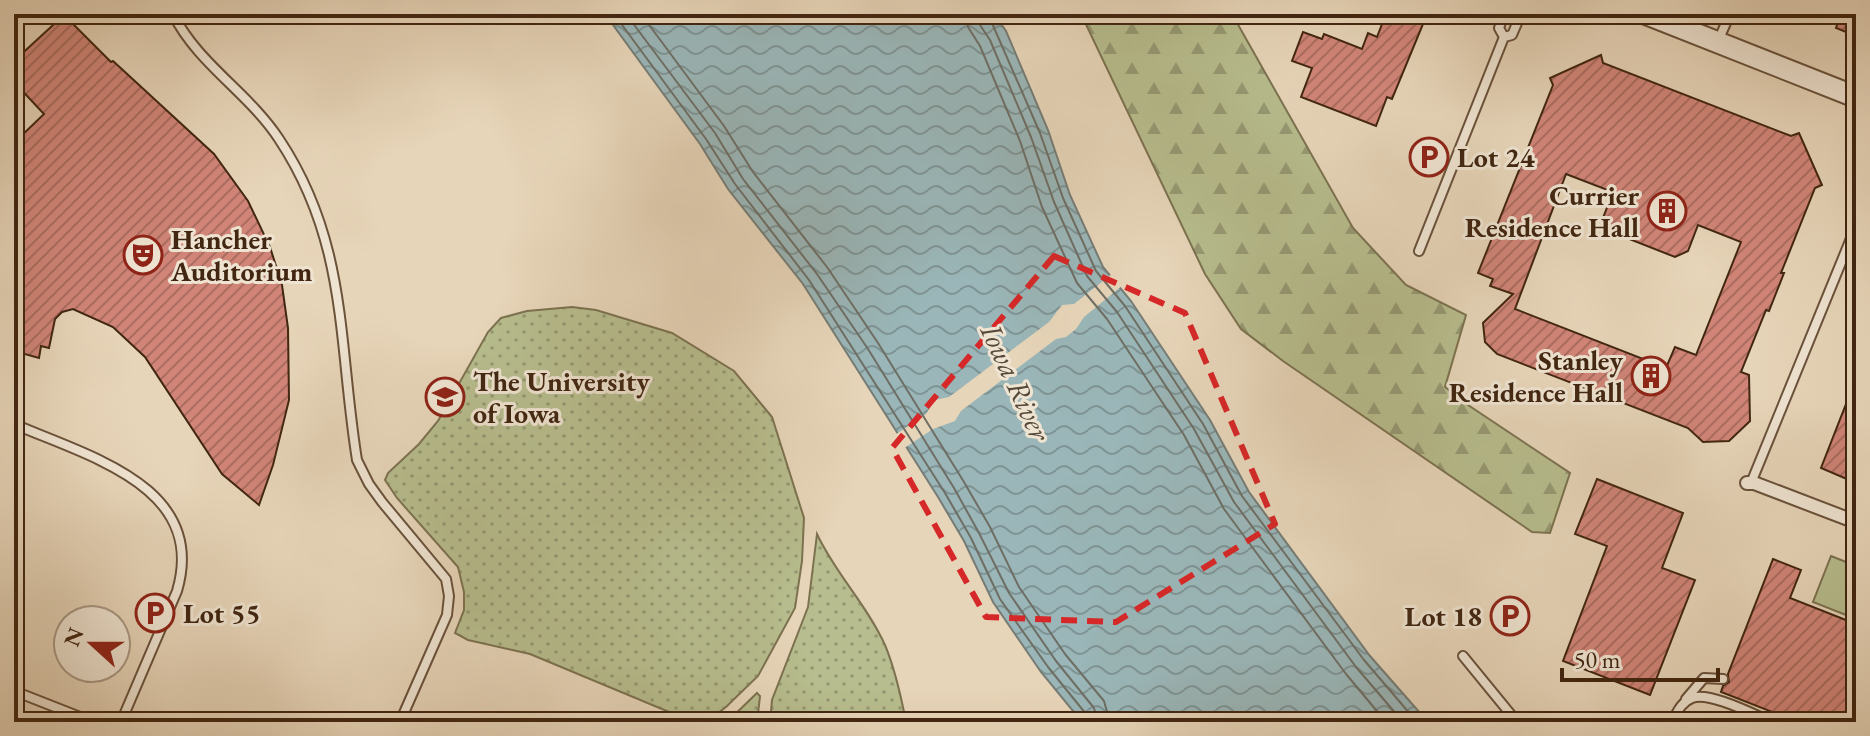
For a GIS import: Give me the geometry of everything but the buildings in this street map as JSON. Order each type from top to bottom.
[{"type":"street","points":[[1646,14],[1856,97]]},
{"type":"street","points":[[1749,483],[1856,522]]},
{"type":"lane","points":[[173,14],[199,55],[252,106],[277,135],[297,168],[327,242],[336,280],[357,460],[382,502],[446,579],[449,596],[447,615],[400,722]]},
{"type":"lane","points":[[1504,14],[1499,28],[1504,37]]},
{"type":"lane","points":[[1504,37],[1512,35],[1521,14]]},
{"type":"lane","points":[[1717,42],[1730,14]]},
{"type":"lane","points":[[1419,251],[1504,37]]},
{"type":"lane","points":[[1749,483],[1856,226]]},
{"type":"lane","points":[[14,424],[137,480],[168,510],[178,533],[183,551],[179,582],[121,722]]},
{"type":"lane","points":[[1463,656],[1517,722]]},
{"type":"lane","points":[[1672,722],[1704,678],[1723,679]]},
{"type":"lane","points":[[14,691],[93,722]]},
{"type":"lane","points":[[1681,706],[1694,697],[1709,697],[1772,722]]},
{"type":"highlighted area","points":[[1054,256],[1185,313],[1275,524],[1116,622],[986,617],[892,448]]},
{"type":"green space","points":[[1081,14],[1232,14],[1353,228],[1406,285],[1466,315],[1445,387],[1570,473],[1550,533],[1532,532],[1241,329],[1205,274]]},
{"type":"green space","points":[[572,307],[596,310],[672,333],[734,371],[772,417],[804,518],[795,608],[758,676],[706,722],[693,722],[530,654],[468,640],[455,633],[464,610],[464,592],[458,567],[385,480],[388,473],[438,421],[488,332],[501,318],[527,311]]},
{"type":"green space","points":[[817,534],[885,645],[906,722],[770,722],[772,700],[808,607]]},
{"type":"green space","points":[[1831,556],[1856,566],[1856,619],[1813,602]]},
{"type":"green space","points":[[757,693],[760,696],[757,722],[727,722]]},
{"type":"water","name":"Iowa River","points":[[605,14],[994,14],[1006,31],[1048,130],[1070,195],[1103,267],[1131,301],[1210,420],[1249,492],[1370,656],[1428,722],[1082,722],[1041,672],[993,602],[964,541],[938,497],[803,284],[728,189],[700,144]]},
{"type":"pier","points":[[1113,273],[1123,285],[1084,317],[1076,329],[1066,337],[1056,339],[961,411],[955,421],[933,429],[903,449],[895,435],[926,414],[935,400],[949,397],[1049,322],[1062,305],[1074,304]]},
{"type":"place","name":"Lot 24","points":[[1429,157]]},
{"type":"place","name":"Currier Residence Hall","points":[[1667,211]]},
{"type":"place","name":"Hancher Auditorium","points":[[143,255]]},
{"type":"place","name":"Stanley Residence Hall","points":[[1651,376]]},
{"type":"place","name":"The University of Iowa","points":[[445,397]]},
{"type":"place","name":"Lot 55","points":[[155,613]]},
{"type":"place","name":"Lot 18","points":[[1510,616]]}]
